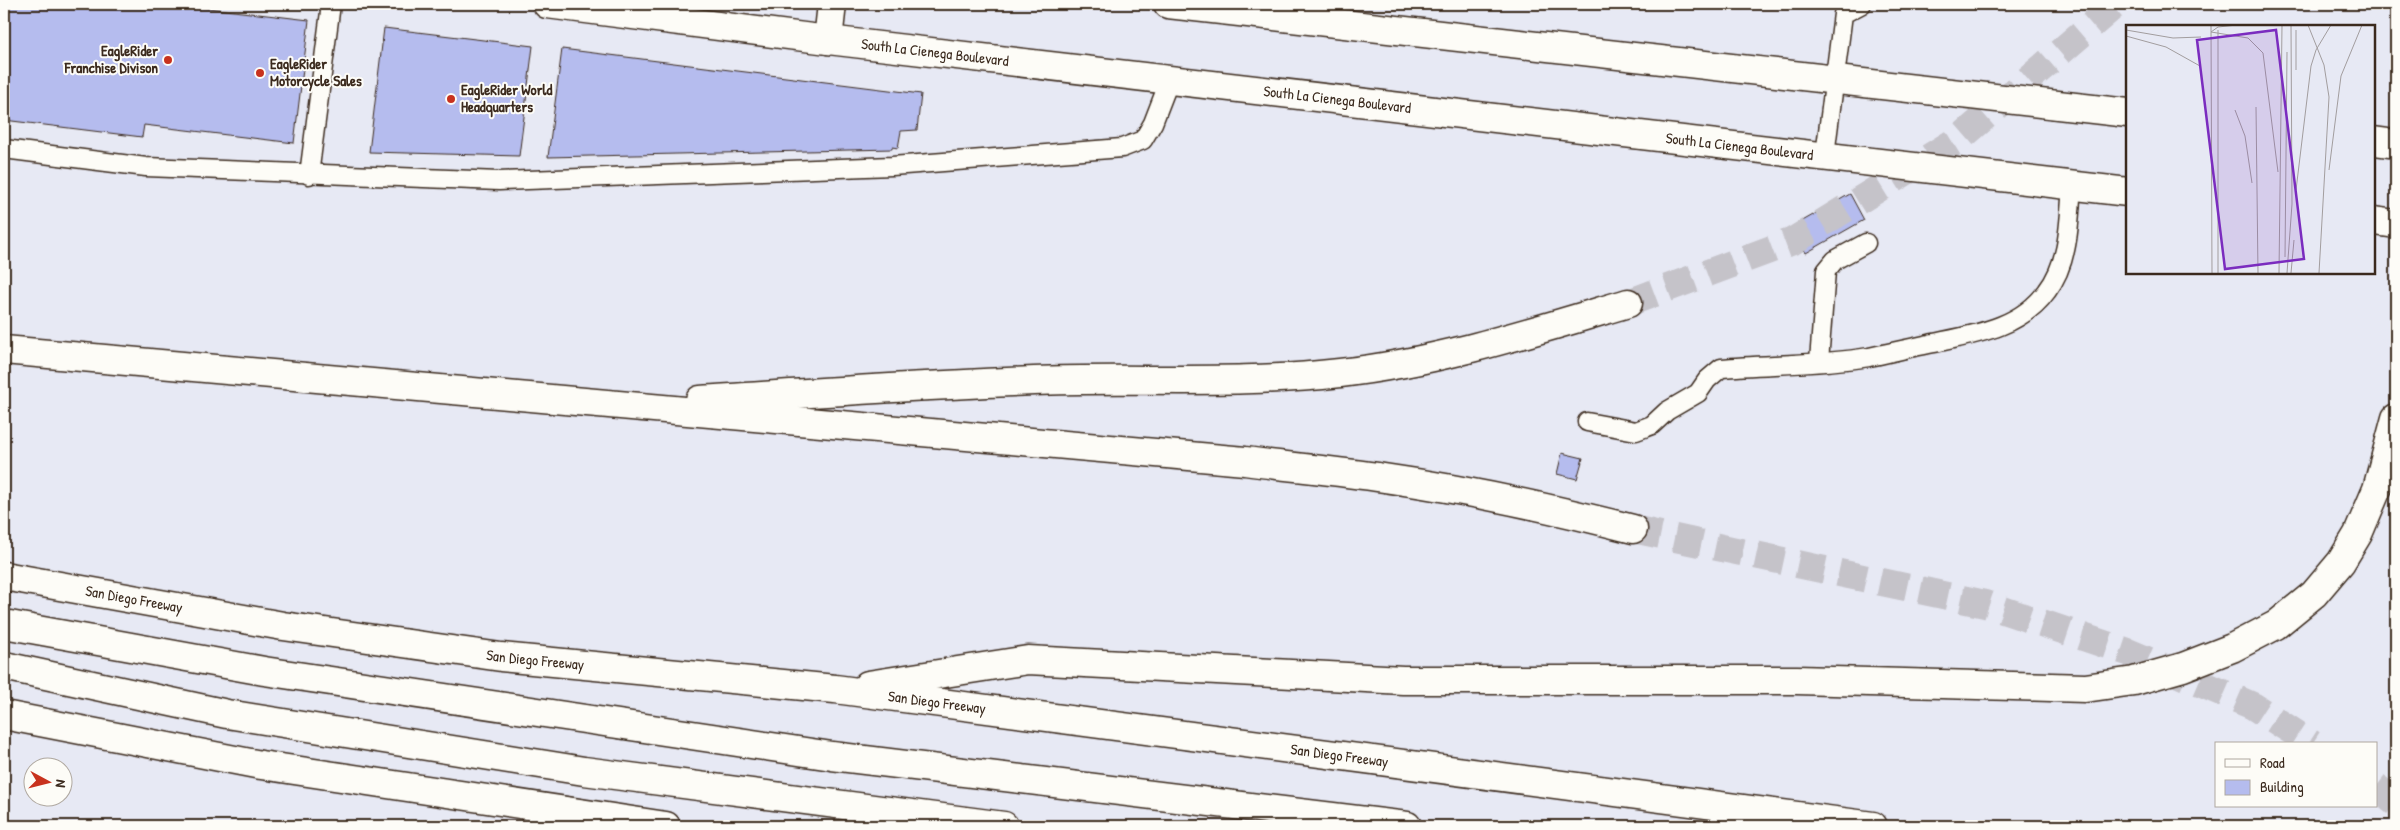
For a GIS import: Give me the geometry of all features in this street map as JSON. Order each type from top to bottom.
[{"type":"main road","name":"South La Cienega Boulevard","points":[[547,4],[828,40],[1825,155],[2126,192]]},
{"type":"main road","points":[[828,40],[832,4]]},
{"type":"main road","points":[[1168,4],[1329,13],[1834,81],[2126,113]]},
{"type":"main road","points":[[2375,141],[2396,144]]},
{"type":"main road","points":[[2375,221],[2396,224]]},
{"type":"main road","points":[[603,405],[1036,381],[1241,381],[1341,373],[1430,357],[1524,334],[1628,304]]},
{"type":"main road","points":[[4,350],[1244,461],[1347,473],[1470,493],[1557,510],[1633,528]]},
{"type":"main road","points":[[835,689],[1028,660],[1403,680],[1797,680],[2085,688],[2134,681],[2183,667],[2232,648],[2276,625],[2314,594],[2341,562],[2358,534],[2377,489],[2396,418]]},
{"type":"main road","name":"San Diego Freeway","points":[[4,576],[283,626],[492,656],[835,689],[1873,826]]},
{"type":"main road","points":[[4,624],[264,671],[823,754],[1407,826]]},
{"type":"main road","points":[[4,666],[246,717],[584,771],[1004,826]]},
{"type":"main road","points":[[4,714],[261,765],[666,826]]},
{"type":"lane","points":[[309,175],[331,4]]},
{"type":"lane","points":[[1825,155],[1843,14],[1862,4]]},
{"type":"lane","points":[[4,149],[146,167],[309,175],[550,180],[892,166],[1122,148],[1143,140],[1153,124],[1170,79]]},
{"type":"lane","points":[[1587,422],[1636,431],[1652,425],[1666,411],[1698,393],[1707,380],[1721,368],[1868,357],[1971,336],[2004,325],[2029,311],[2048,291],[2062,264],[2072,185]]},
{"type":"lane","points":[[1819,361],[1826,271],[1834,260],[1866,243]]},
{"type":"building","points":[[4,4],[174,4],[309,20],[294,143],[144,125],[142,137],[4,120]]},
{"type":"building","points":[[1735,4],[1773,4],[1773,8]]},
{"type":"building","name":"EagleRider World Headquarters","points":[[384,28],[533,46],[519,156],[369,152]]},
{"type":"building","points":[[562,49],[921,94],[917,130],[901,131],[898,148],[892,147],[892,149],[548,157]]},
{"type":"building","points":[[1850,194],[1864,220],[1806,253],[1792,227]]},
{"type":"building","points":[[1562,453],[1583,458],[1577,479],[1557,474]]},
{"type":"tunnel","points":[[1628,303],[1793,241],[1959,139],[2116,4]]},
{"type":"tunnel","points":[[1633,529],[1985,604],[2128,652],[2253,706],[2309,742]]},
{"type":"tunnel","points":[[2378,789],[2396,803]]},
{"type":"place","name":"EagleRider Franchise Divison","points":[[168,60]]},
{"type":"place","name":"EagleRider Motorcycle Sales","points":[[260,73]]},
{"type":"place","name":"EagleRider World Headquarters","points":[[451,99]]}]
